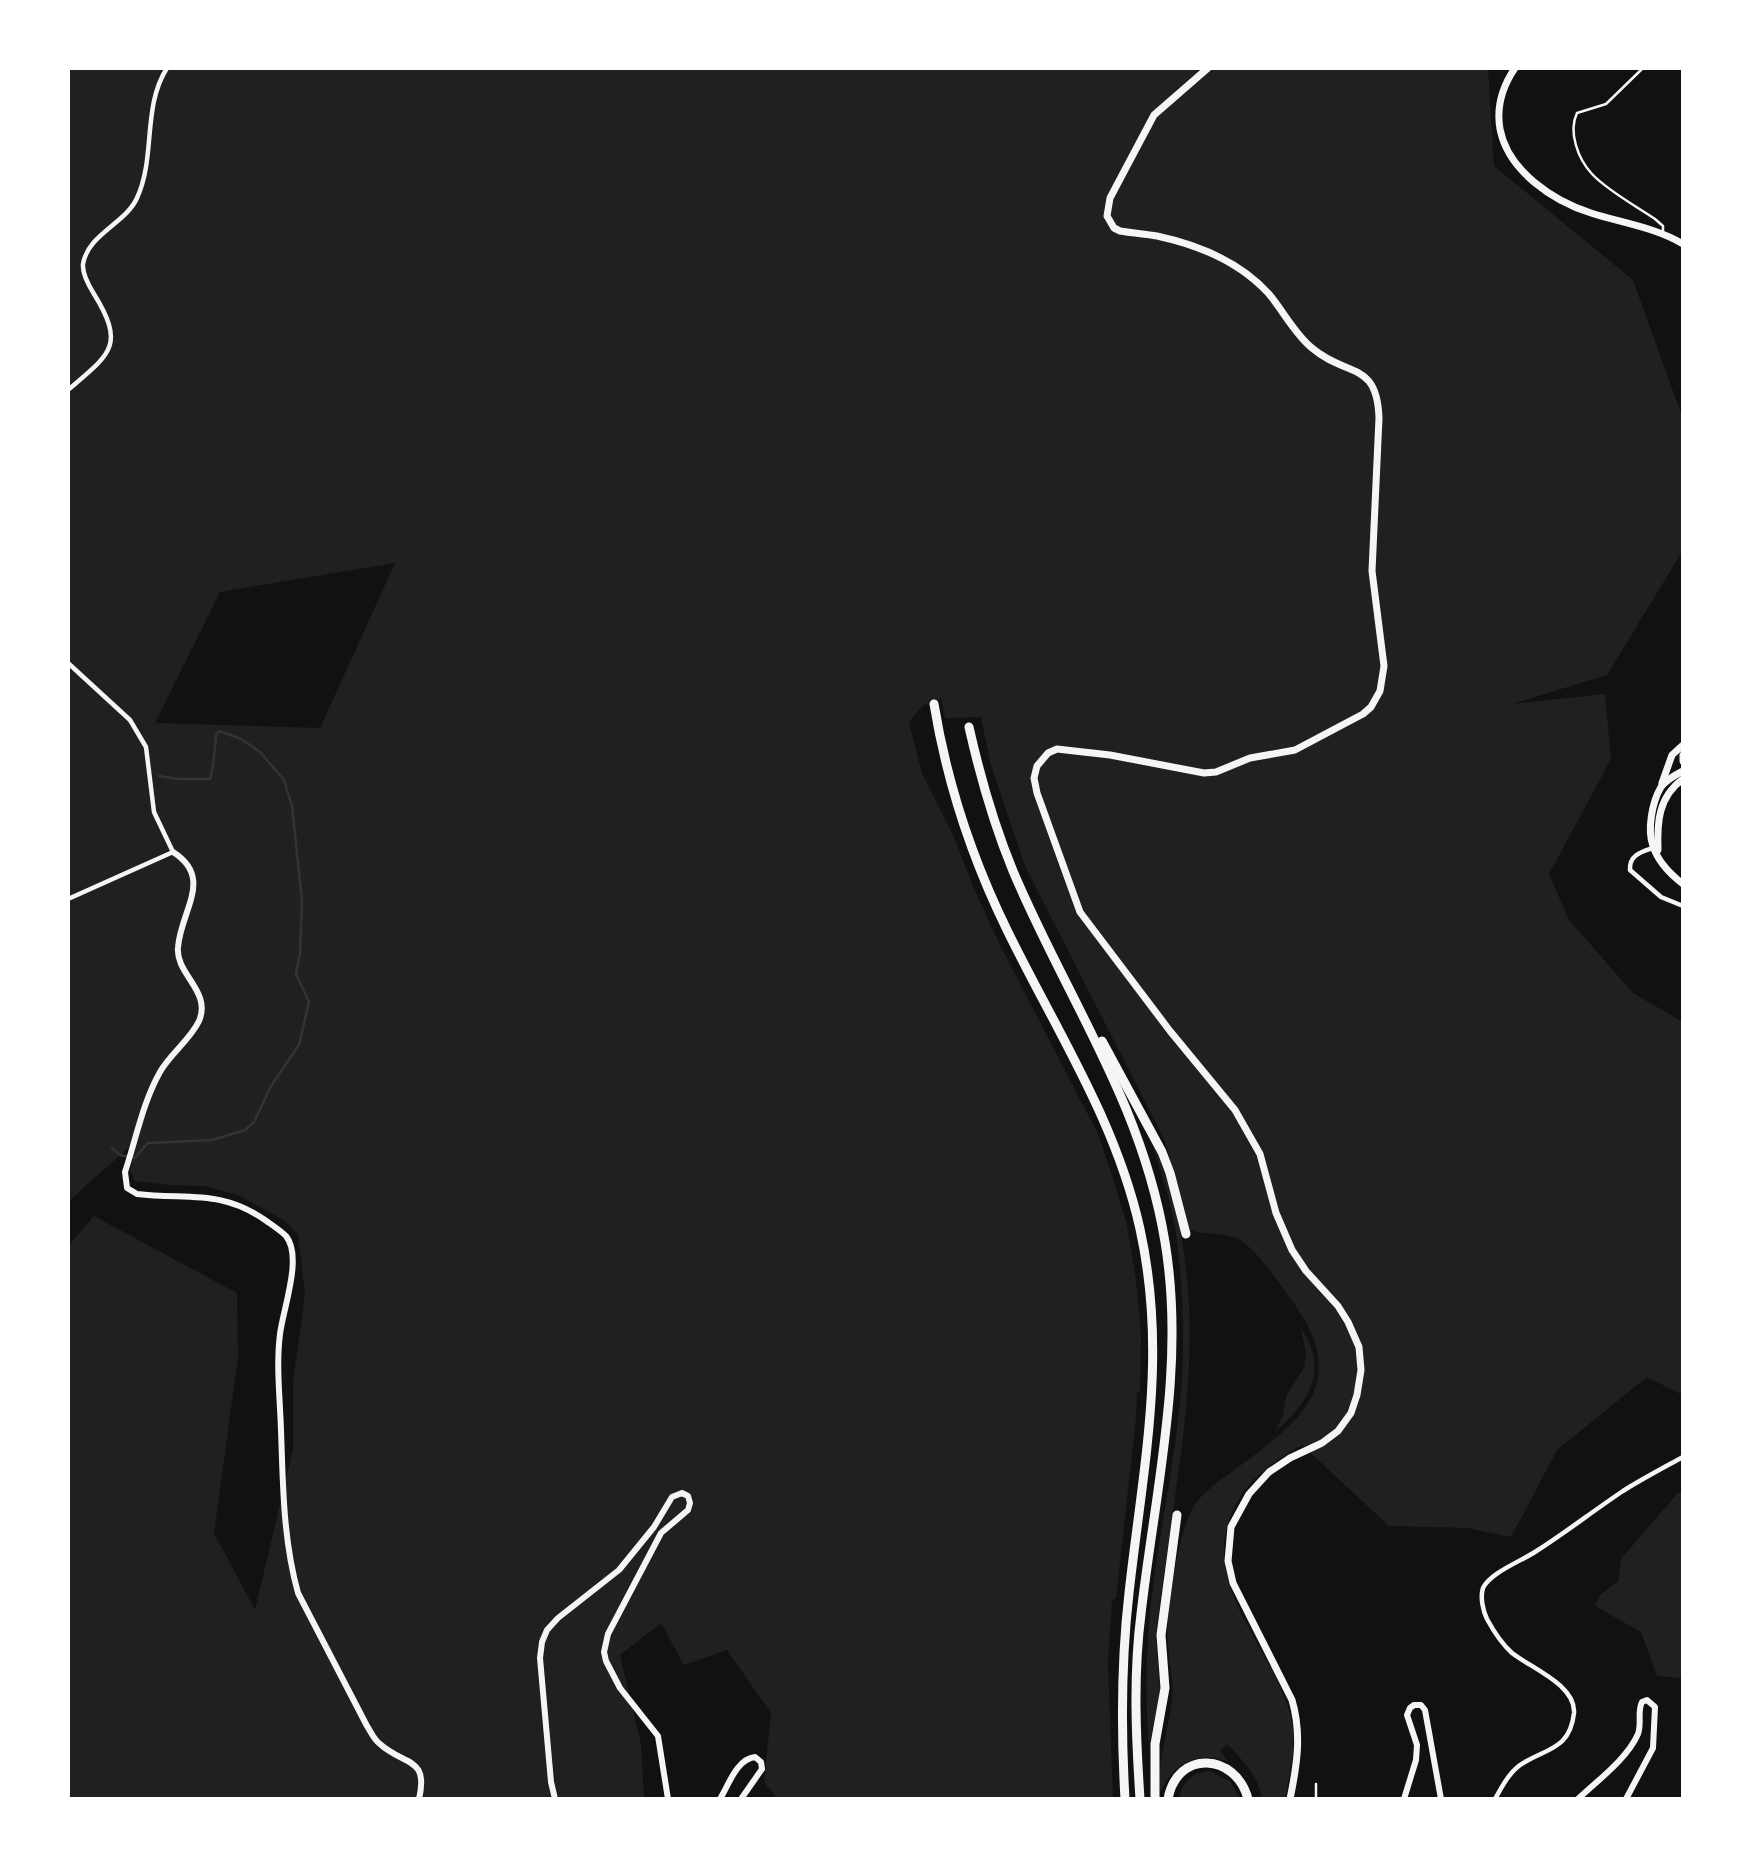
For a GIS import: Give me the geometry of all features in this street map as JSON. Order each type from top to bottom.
[{"type":"highway","points":[[934,704],[946,761],[971,845],[1007,930],[1102,1113],[1127,1180],[1143,1245],[1152,1310],[1154,1374],[1124,1643],[1122,1718],[1125,1799]]},
{"type":"highway","points":[[969,727],[990,806],[1013,871],[1123,1097],[1141,1145],[1162,1225],[1171,1293],[1172,1347],[1169,1405],[1139,1632],[1136,1732],[1140,1799]]},
{"type":"highway","points":[[1073,995],[1115,1062],[1154,1136],[1170,1172],[1186,1234]]},
{"type":"highway","points":[[1155,1799],[1155,1744],[1165,1688],[1161,1635],[1177,1515]]},
{"type":"highway","points":[[1168,1799],[1171,1786],[1181,1772],[1201,1763],[1218,1764],[1233,1773],[1244,1787],[1248,1799]]},
{"type":"main road","points":[[1208,68],[1154,115],[1108,202],[1107,213],[1110,222],[1120,231],[1157,236],[1186,244],[1222,258],[1243,270],[1270,296],[1299,335],[1314,350],[1331,362],[1359,373],[1371,381],[1376,389],[1378,462],[1371,556],[1384,666],[1380,691],[1371,707],[1363,714],[1295,750],[1250,758],[1216,772],[1204,773],[1110,754],[1057,749],[1041,760],[1034,778],[1080,912],[1170,1031],[1235,1110],[1260,1154],[1276,1213],[1292,1250],[1306,1271],[1338,1306],[1359,1347],[1361,1370],[1351,1413],[1338,1431],[1322,1443],[1290,1458],[1269,1472],[1249,1494],[1238,1512],[1227,1546],[1227,1561],[1233,1583],[1292,1700],[1296,1716],[1299,1736],[1290,1799]]},
{"type":"main road","points":[[1516,68],[1504,85],[1499,117],[1505,146],[1513,161],[1526,175],[1564,201],[1589,212],[1663,234],[1683,244]]},
{"type":"main road","points":[[1683,746],[1676,749],[1669,761],[1653,814],[1651,837],[1670,874],[1683,884]]},
{"type":"main road","points":[[1683,755],[1683,761]]},
{"type":"main road","points":[[1669,761],[1681,775]]},
{"type":"main road","points":[[1661,788],[1681,775]]},
{"type":"main road","points":[[1656,850],[1658,819],[1664,800],[1681,775]]},
{"type":"street","points":[[68,390],[108,352],[112,341],[112,333],[103,309],[89,287],[83,271],[83,263],[96,242],[132,208],[138,198],[143,182],[153,101],[160,79],[167,68]]},
{"type":"street","points":[[68,663],[130,720],[146,747],[154,812],[173,852],[184,859],[193,872],[194,885],[177,949],[179,960],[200,994],[202,1009],[199,1020],[162,1069],[154,1085],[125,1172],[127,1188],[137,1194],[233,1202],[276,1228],[286,1236],[292,1248],[292,1268],[278,1355],[286,1540],[291,1569],[304,1604],[367,1727],[378,1743],[416,1765],[422,1774],[419,1799]]},
{"type":"street","points":[[1656,850],[1634,856],[1629,863],[1630,870],[1661,897],[1683,906]]},
{"type":"street","points":[[68,899],[173,852]]},
{"type":"street","points":[[1495,1799],[1513,1770],[1561,1743],[1569,1730],[1574,1714],[1574,1702],[1567,1692],[1547,1675],[1510,1651],[1496,1636],[1483,1612],[1483,1588],[1491,1578],[1624,1490],[1683,1457]]},
{"type":"street","points":[[555,1799],[540,1658],[547,1630],[558,1618],[619,1570],[654,1527],[672,1497],[682,1493],[688,1496],[688,1510],[661,1533],[608,1634],[604,1652],[620,1688],[658,1736],[668,1799]]},
{"type":"street","points":[[1578,1799],[1631,1746],[1640,1727],[1639,1708],[1642,1702],[1647,1700],[1656,1707],[1653,1748],[1626,1799]]},
{"type":"street","points":[[1404,1799],[1416,1760],[1417,1745],[1407,1714],[1414,1705],[1421,1705],[1425,1710],[1441,1799]]},
{"type":"street","points":[[720,1799],[740,1765],[747,1758],[755,1757],[761,1762],[762,1769],[741,1799]]},
{"type":"lane","points":[[1643,68],[1606,104],[1577,113],[1572,125],[1582,159],[1593,174],[1655,219],[1663,226],[1663,234]]},
{"type":"lane","points":[[1316,1784],[1316,1799]]},
{"type":"shaded area","points":[[68,68],[1488,68],[1494,166],[1633,280],[1683,419],[1683,550],[1607,675],[1512,704],[1605,694],[1611,759],[1549,874],[1569,920],[1633,993],[1683,1022],[1683,1395],[1647,1377],[1557,1450],[1511,1537],[1467,1528],[1389,1526],[1302,1445],[1258,1475],[1241,1495],[1229,1520],[1224,1546],[1226,1571],[1233,1595],[1282,1690],[1290,1714],[1293,1746],[1285,1799],[1262,1799],[1253,1776],[1227,1744],[1220,1751],[1229,1762],[1207,1757],[1188,1761],[1172,1774],[1160,1793],[1160,1768],[1172,1692],[1168,1616],[1177,1557],[1191,1511],[1205,1492],[1283,1432],[1300,1414],[1312,1395],[1318,1375],[1317,1353],[1308,1327],[1290,1298],[1252,1249],[1234,1237],[1190,1229],[1164,1139],[1025,866],[990,762],[981,717],[945,718],[941,699],[923,705],[909,722],[922,773],[954,837],[974,889],[1098,1134],[1127,1225],[1136,1281],[1141,1335],[1140,1393],[1137,1392],[1116,1598],[1112,1600],[1108,1664],[1113,1799],[778,1799],[764,1782],[771,1713],[727,1650],[684,1665],[661,1623],[620,1655],[641,1744],[644,1799],[68,1799],[68,1246],[94,1216],[237,1293],[238,1357],[214,1533],[255,1610],[293,1449],[293,1382],[305,1294],[298,1235],[285,1221],[238,1195],[205,1186],[135,1181],[130,1171],[137,1140],[68,1204]],"holes":[[[395,563],[320,728],[155,723],[220,592]]]},
{"type":"shaded area","points":[[1151,1140],[1173,1200],[1185,1260],[1190,1320],[1182,1442],[1157,1626],[1159,1700],[1149,1747],[1149,1621],[1178,1419],[1183,1330],[1175,1227]]},
{"type":"shaded area","points":[[1301,1328],[1314,1358],[1312,1385],[1298,1409],[1275,1431],[1283,1416],[1286,1396],[1304,1368],[1306,1353]]},
{"type":"shaded area","points":[[1683,1492],[1683,1678],[1657,1676],[1641,1632],[1595,1606],[1600,1595],[1618,1581],[1621,1559],[1678,1493]]},
{"type":"shaded area","points":[[1210,1771],[1231,1782],[1240,1799],[1178,1799],[1189,1779],[1198,1773]]},
{"type":"waterway","points":[[112,1148],[120,1155],[135,1158],[148,1143],[212,1140],[245,1130],[254,1122],[271,1086],[299,1045],[309,1002],[296,974],[300,953],[302,901],[292,806],[284,780],[260,752],[241,739],[219,731],[216,735],[210,779],[159,776]]}]
